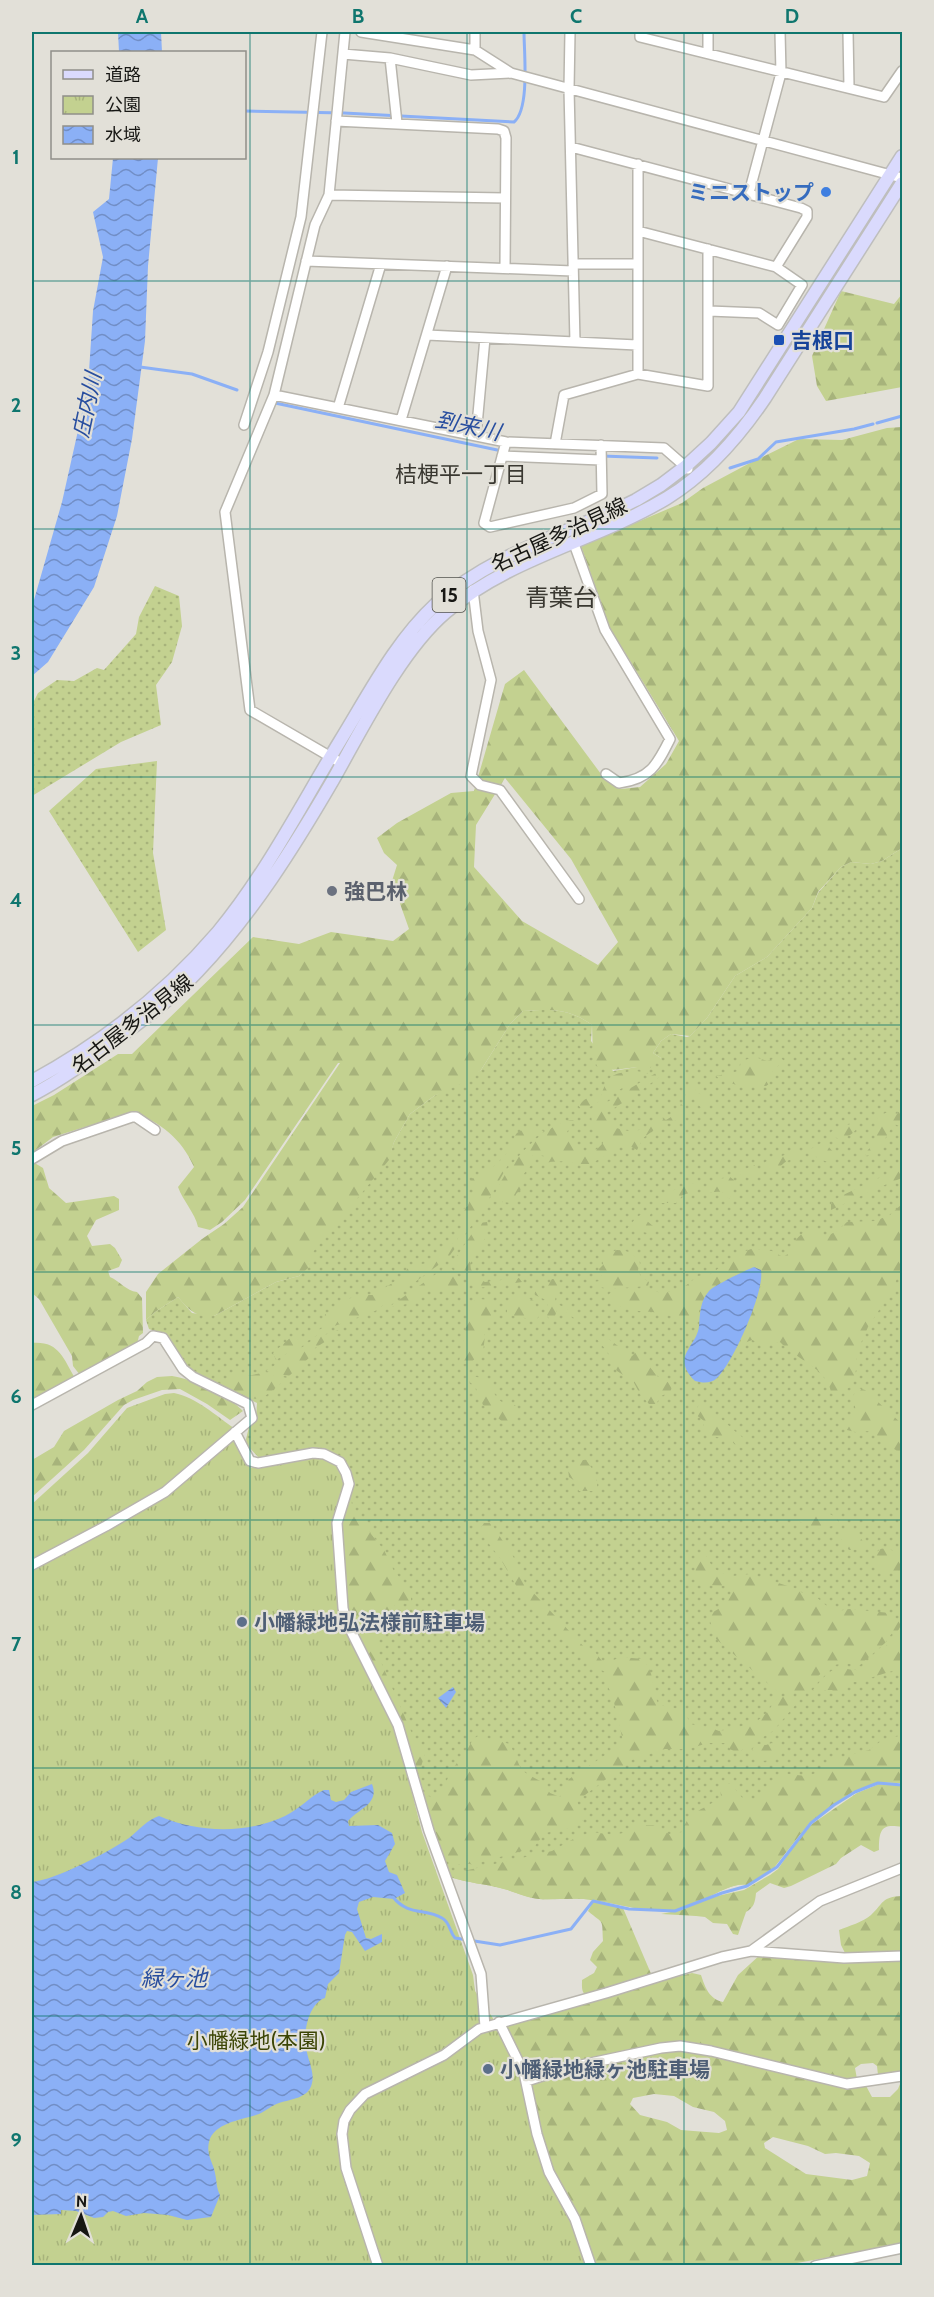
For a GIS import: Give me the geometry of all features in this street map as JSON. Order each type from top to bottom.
[{"type":"main road","name":"名古屋多治見線","points":[[32,1082],[83,1052],[150,1001],[219,930],[258,877],[383,670],[412,629],[437,604],[478,573],[636,500],[686,466],[711,443],[750,398],[897,176],[903,156]]},
{"type":"main road","name":"名古屋多治見線","points":[[32,1095],[73,1071],[158,1009],[197,973],[230,935],[265,888],[415,645],[444,614],[485,582],[618,523],[666,498],[695,477],[725,448],[751,418],[903,183]]},
{"type":"street","points":[[244,425],[268,351],[301,217],[322,32]]},
{"type":"street","points":[[343,763],[250,710],[225,512],[274,395],[315,225],[329,195],[345,32]]},
{"type":"street","points":[[361,32],[475,51],[520,76]]},
{"type":"street","points":[[475,51],[476,32]]},
{"type":"street","points":[[570,32],[569,89],[575,342]]},
{"type":"street","points":[[640,32],[640,37],[884,97],[903,70]]},
{"type":"street","points":[[708,32],[708,53]]},
{"type":"street","points":[[749,193],[781,73],[780,32]]},
{"type":"street","points":[[848,32],[849,87]]},
{"type":"street","points":[[343,54],[390,58],[471,75],[520,76],[897,176]]},
{"type":"street","points":[[390,58],[397,123]]},
{"type":"street","points":[[337,120],[504,131],[506,138],[505,268]]},
{"type":"street","points":[[571,147],[749,193],[807,211],[807,217],[776,267]]},
{"type":"street","points":[[638,164],[638,374]]},
{"type":"street","points":[[329,195],[504,198]]},
{"type":"street","points":[[638,231],[776,267],[802,285],[778,325],[759,313],[709,310]]},
{"type":"street","points":[[555,444],[564,395],[638,374],[708,386],[708,249]]},
{"type":"street","points":[[306,261],[505,268],[573,268],[637,264]]},
{"type":"street","points":[[338,408],[381,264]]},
{"type":"street","points":[[401,420],[447,266]]},
{"type":"street","points":[[427,335],[637,345]]},
{"type":"street","points":[[476,436],[485,338]]},
{"type":"street","points":[[274,395],[476,436],[504,450],[601,454],[664,448],[686,466],[695,477]]},
{"type":"street","points":[[504,450],[555,444],[601,454]]},
{"type":"street","points":[[504,450],[484,523],[490,527],[574,508],[602,494],[601,454]]},
{"type":"street","points":[[573,542],[604,630],[670,739],[658,762],[637,780],[619,783],[606,774]]},
{"type":"street","points":[[473,590],[478,631],[491,680],[471,776],[480,785],[500,790],[579,898]]},
{"type":"street","points":[[32,1159],[62,1141],[132,1117],[136,1117],[156,1130]]},
{"type":"street","points":[[32,1405],[153,1336],[163,1338],[183,1369],[193,1377],[248,1404],[252,1418],[165,1492],[32,1565]]},
{"type":"street","points":[[235,1432],[250,1461],[258,1463],[313,1453],[324,1454],[340,1462],[346,1473],[349,1484],[338,1523],[343,1608],[346,1621],[398,1725],[429,1831],[481,1974],[485,2027]]},
{"type":"street","points":[[751,1951],[820,1901],[903,1868]]},
{"type":"street","points":[[378,2265],[345,2168],[342,2134],[344,2121],[350,2110],[365,2094],[444,2055],[473,2032],[485,2027],[722,1957],[751,1951],[844,1958],[903,1956]]},
{"type":"street","points":[[499,2022],[527,2081],[537,2134],[549,2172],[575,2219],[591,2265]]},
{"type":"street","points":[[527,2081],[567,2068],[680,2046],[711,2051],[847,2084],[903,2076]]},
{"type":"street","points":[[815,2265],[858,2261],[903,2248]]},
{"type":"green space","points":[[841,291],[894,304],[902,294],[902,387],[826,401],[817,386],[812,356]]},
{"type":"green space","points":[[902,427],[902,848],[882,861],[871,864],[851,862],[841,867],[818,892],[812,908],[767,957],[735,976],[707,1018],[690,1036],[671,1034],[661,1041],[653,1053],[661,1058],[650,1068],[610,1070],[597,1066],[593,1057],[592,1025],[584,1019],[559,1011],[523,1011],[510,1024],[481,1070],[467,1081],[434,1096],[410,1114],[394,1142],[389,1160],[313,1252],[308,1268],[299,1276],[276,1282],[214,1316],[202,1316],[193,1312],[178,1297],[146,1320],[146,1292],[158,1274],[243,1207],[340,1063],[245,1200],[210,1230],[198,1227],[178,1187],[194,1167],[177,1140],[161,1126],[133,1112],[53,1137],[32,1153],[32,1106],[54,1095],[118,1054],[132,1054],[253,937],[299,944],[331,932],[393,941],[409,929],[392,881],[397,865],[384,853],[377,838],[397,823],[451,793],[474,791],[505,684],[524,670],[601,774],[621,789],[640,787],[666,764],[679,741],[610,628],[581,546],[682,503],[703,488],[799,439],[842,440],[887,428]],"holes":[[[505,778],[571,859],[618,942],[598,965],[522,921],[474,867],[476,825]]]},
{"type":"green space","points":[[155,586],[179,596],[182,626],[172,662],[156,685],[161,725],[121,742],[32,796],[32,705],[38,693],[57,680],[74,681],[97,668],[104,670],[136,634],[139,617]]},
{"type":"green space","points":[[157,761],[153,853],[166,930],[138,952],[49,811],[96,769]]},
{"type":"green space","points":[[902,848],[902,1783],[877,1782],[854,1791],[810,1822],[772,1870],[747,1885],[731,1887],[692,1905],[675,1910],[644,1909],[587,1899],[539,1899],[450,1877],[400,1721],[349,1617],[342,1523],[353,1489],[351,1471],[340,1458],[328,1452],[259,1458],[247,1445],[246,1439],[249,1427],[256,1419],[257,1403],[197,1375],[165,1337],[149,1329],[146,1320],[178,1297],[192,1313],[214,1316],[276,1282],[299,1276],[308,1267],[312,1252],[388,1160],[394,1142],[410,1114],[434,1096],[481,1070],[510,1024],[523,1011],[559,1011],[584,1019],[592,1025],[591,1041],[613,1071],[643,1066],[661,1058],[653,1053],[661,1041],[671,1034],[690,1036],[707,1018],[735,976],[767,957],[812,908],[818,893],[841,867],[851,862],[871,864],[882,861]]},
{"type":"green space","points":[[755,1057],[767,1061],[780,1057],[784,1061],[774,1071],[766,1086],[737,1085],[716,1076],[739,1071],[741,1061]]},
{"type":"green space","points":[[636,1071],[648,1073],[583,1111],[578,1105],[587,1098],[596,1099],[601,1096],[606,1083],[612,1076]]},
{"type":"green space","points":[[656,1073],[665,1073],[606,1113],[613,1127],[629,1131],[639,1130],[662,1118],[666,1120],[676,1114],[681,1104],[685,1108],[682,1118],[658,1127],[643,1138],[637,1150],[628,1145],[613,1147],[607,1155],[590,1164],[576,1164],[568,1161],[547,1162],[544,1156],[536,1154],[532,1156],[531,1165],[523,1175],[522,1188],[516,1194],[514,1203],[491,1201],[515,1160],[538,1138],[557,1125],[574,1120],[567,1132],[578,1149],[591,1153],[597,1149],[603,1143],[593,1124],[592,1111]]},
{"type":"green space","points":[[696,1083],[695,1092],[703,1095],[710,1103],[709,1109],[704,1111],[692,1097],[685,1098],[687,1088]]},
{"type":"green space","points":[[902,1087],[902,1109],[899,1090]]},
{"type":"green space","points":[[902,1109],[902,1127],[894,1124],[879,1148],[865,1156],[875,1139],[878,1116],[888,1112],[896,1114]]},
{"type":"green space","points":[[855,1123],[857,1128],[849,1136],[838,1138],[831,1136],[831,1132],[838,1127]]},
{"type":"green space","points":[[527,1129],[544,1131],[522,1147],[512,1158],[482,1211],[448,1258],[375,1311],[329,1328],[276,1360],[273,1353],[290,1338],[302,1340],[324,1327],[325,1314],[336,1312],[336,1308],[355,1295],[374,1295],[398,1279],[409,1266],[428,1263],[446,1247],[457,1241],[462,1227],[461,1211],[468,1206],[474,1192],[470,1179],[485,1173],[498,1162],[510,1149],[517,1133]]},
{"type":"green space","points":[[821,1143],[826,1144],[836,1155],[833,1163],[820,1159],[809,1150]]},
{"type":"green space","points":[[796,1151],[801,1154],[798,1157],[787,1161],[773,1171],[766,1169],[765,1162]]},
{"type":"green space","points":[[33,1162],[43,1168],[49,1188],[66,1203],[114,1196],[119,1199],[119,1210],[96,1220],[87,1236],[92,1246],[110,1244],[115,1248],[122,1260],[119,1267],[108,1271],[110,1277],[137,1292],[142,1298],[143,1333],[139,1336],[137,1344],[80,1375],[73,1366],[72,1356],[39,1299],[32,1293]]},
{"type":"green space","points":[[755,1165],[759,1173],[754,1180],[736,1173]]},
{"type":"green space","points":[[902,1167],[902,1178],[831,1210],[831,1203],[841,1196]]},
{"type":"green space","points":[[730,1177],[734,1180],[730,1189],[731,1198],[728,1199],[722,1192],[708,1192],[708,1189],[715,1187],[713,1180]]},
{"type":"green space","points":[[695,1183],[700,1185],[698,1190],[683,1195],[676,1203],[659,1203],[660,1198],[672,1191]]},
{"type":"green space","points":[[902,1204],[902,1267],[892,1290],[868,1327],[857,1352],[852,1386],[840,1392],[831,1392],[823,1376],[817,1370],[780,1342],[765,1345],[752,1340],[739,1345],[762,1283],[762,1273],[759,1268],[739,1274],[711,1291],[700,1308],[698,1319],[693,1321],[684,1321],[661,1313],[625,1308],[613,1302],[608,1296],[610,1293],[628,1289],[663,1293],[680,1290],[698,1276],[711,1274],[736,1255],[751,1249],[772,1251],[783,1257],[791,1252],[796,1241],[807,1230],[811,1229],[823,1238],[837,1231],[847,1222],[875,1221],[890,1215]]},
{"type":"green space","points":[[648,1209],[651,1213],[647,1221],[653,1226],[653,1231],[648,1233],[627,1229],[635,1219]]},
{"type":"green space","points":[[487,1222],[484,1240],[471,1261],[471,1268],[475,1275],[485,1282],[519,1278],[522,1282],[478,1288],[455,1267],[455,1259],[479,1223]]},
{"type":"green space","points":[[617,1250],[631,1253],[636,1257],[640,1263],[638,1270],[641,1277],[649,1282],[648,1286],[608,1289],[590,1284],[600,1281],[602,1277],[599,1269],[603,1265],[602,1256]]},
{"type":"green space","points":[[446,1267],[452,1269],[468,1291],[430,1290],[419,1299],[404,1305],[389,1307]]},
{"type":"green space","points":[[552,1279],[556,1279],[558,1285],[555,1302],[578,1316],[586,1323],[584,1325],[564,1311],[557,1310],[553,1322],[550,1321],[547,1315],[548,1301],[535,1295],[534,1291],[545,1291]]},
{"type":"green space","points":[[523,1296],[534,1301],[539,1316],[536,1320],[507,1313],[507,1304],[510,1299]]},
{"type":"green space","points":[[478,1299],[493,1300],[491,1319],[482,1329],[485,1336],[483,1352],[470,1363],[461,1364],[459,1362],[470,1307]]},
{"type":"green space","points":[[338,1330],[339,1333],[315,1348],[310,1357],[289,1376],[266,1371],[316,1338]]},
{"type":"green space","points":[[600,1336],[607,1338],[632,1356],[637,1351],[657,1376],[673,1385],[670,1392],[661,1396],[656,1404],[649,1404],[633,1381],[617,1371],[607,1351],[596,1338]]},
{"type":"green space","points":[[32,1343],[48,1345],[59,1352],[75,1378],[32,1401]]},
{"type":"green space","points":[[262,1373],[287,1378],[269,1393],[257,1399],[223,1385],[223,1381],[232,1374],[247,1376]]},
{"type":"green space","points":[[172,1376],[210,1389],[243,1411],[230,1420],[180,1389],[162,1390],[133,1400],[124,1405],[84,1450],[32,1497],[32,1460],[54,1447],[64,1431],[137,1391],[147,1382],[157,1377]]},
{"type":"green space","points":[[469,1376],[484,1378],[499,1399],[515,1405],[519,1414],[511,1424],[505,1424],[483,1405],[475,1386],[465,1379]]},
{"type":"green space","points":[[858,1388],[865,1390],[902,1424],[902,1458],[896,1450],[886,1445],[881,1438],[870,1431],[847,1430],[844,1421],[856,1412],[853,1396]]},
{"type":"green space","name":"小幡緑地(本園)","points":[[174,1393],[198,1403],[234,1428],[237,1443],[251,1468],[319,1457],[337,1463],[345,1483],[342,1494],[339,1607],[395,1726],[422,1832],[473,1975],[475,1991],[502,2032],[522,2074],[534,2136],[572,2220],[588,2265],[32,2265],[32,1504],[88,1453],[127,1408]]},
{"type":"green space","points":[[699,1404],[709,1409],[745,1439],[745,1449],[728,1440],[704,1433],[704,1421],[695,1414]]},
{"type":"green space","points":[[578,1460],[586,1460],[593,1471],[597,1482],[596,1491],[579,1491],[575,1481],[569,1477],[568,1469]]},
{"type":"green space","points":[[351,1497],[352,1505],[384,1550],[394,1571],[411,1591],[411,1605],[396,1601],[393,1611],[386,1618],[381,1628],[377,1653],[414,1738],[425,1748],[419,1773],[416,1771],[400,1721],[347,1610],[341,1549],[342,1523]]},
{"type":"green space","points":[[810,1510],[831,1515],[840,1524],[819,1529],[798,1521],[798,1512]]},
{"type":"green space","points":[[484,1523],[491,1523],[514,1558],[526,1585],[587,1650],[595,1652],[602,1661],[611,1661],[621,1657],[643,1659],[650,1671],[659,1705],[683,1710],[691,1724],[719,1731],[729,1729],[757,1720],[767,1713],[777,1699],[782,1697],[799,1698],[798,1702],[773,1731],[737,1753],[730,1749],[727,1743],[708,1743],[688,1749],[665,1749],[633,1759],[577,1801],[583,1820],[571,1828],[545,1833],[533,1848],[474,1864],[453,1864],[440,1850],[424,1797],[432,1798],[445,1788],[451,1772],[472,1741],[478,1736],[510,1744],[521,1769],[542,1782],[550,1793],[560,1797],[569,1779],[623,1741],[605,1672],[584,1661],[521,1594],[500,1558],[479,1531]]},
{"type":"green space","points":[[844,1529],[854,1531],[858,1535],[864,1543],[862,1549],[849,1550],[839,1534]]},
{"type":"green space","points":[[887,1548],[902,1555],[902,1574],[881,1572],[876,1567],[875,1554],[880,1549]]},
{"type":"green space","points":[[703,1550],[713,1568],[722,1573],[733,1576],[750,1574],[797,1589],[804,1594],[815,1596],[828,1607],[838,1611],[849,1609],[890,1613],[902,1624],[897,1632],[892,1633],[885,1643],[860,1665],[840,1664],[827,1668],[803,1693],[779,1693],[716,1639],[708,1615],[725,1604],[731,1592],[727,1586],[704,1585],[697,1580],[694,1559]]},
{"type":"green space","points":[[902,1634],[902,1668],[857,1682],[847,1682],[843,1691],[836,1695],[832,1690],[813,1690],[829,1672],[834,1670],[862,1671],[885,1648],[891,1638]]},
{"type":"green space","points":[[902,1735],[902,1783],[877,1782],[854,1791],[810,1822],[772,1870],[747,1885],[723,1890],[687,1908],[657,1911],[587,1899],[539,1899],[450,1877],[455,1870],[468,1870],[552,1851],[575,1838],[592,1832],[614,1835],[627,1832],[632,1825],[653,1825],[669,1834],[682,1832],[693,1814],[721,1796],[720,1788],[725,1784],[731,1784],[744,1800],[752,1802],[764,1794],[776,1779],[787,1774],[806,1776],[820,1772],[828,1761],[869,1750],[881,1741]]},
{"type":"green space","points":[[780,1741],[779,1754],[773,1759],[760,1760],[752,1749],[758,1744],[772,1743],[775,1745]]},
{"type":"green space","points":[[879,1784],[902,1786],[902,1827],[885,1827],[881,1833],[879,1850],[874,1852],[861,1845],[836,1864],[791,1886],[784,1888],[770,1883],[756,1893],[754,1904],[746,1912],[738,1935],[733,1934],[727,1924],[713,1923],[705,1917],[661,1914],[681,1910],[713,1897],[744,1890],[770,1875],[778,1869],[799,1838],[812,1824],[857,1793]]},
{"type":"green space","points":[[902,1896],[902,1953],[846,1955],[841,1945],[839,1930],[868,1917],[886,1899]]},
{"type":"green space","points":[[593,1902],[623,1908],[652,1976],[587,1996],[584,1993],[582,1980],[594,1973],[597,1967],[590,1960],[593,1952],[603,1941],[601,1922],[588,1911]]},
{"type":"green space","points":[[761,1954],[902,1959],[902,2072],[878,2075],[877,2066],[873,2063],[861,2064],[855,2068],[857,2079],[847,2079],[681,2044],[535,2076],[527,2075],[503,2026],[692,1973],[701,1975],[711,1995],[723,2002],[738,1975]]},
{"type":"green space","points":[[681,2050],[865,2084],[872,2097],[890,2097],[898,2089],[902,2079],[902,2244],[786,2265],[594,2265],[551,2172],[540,2134],[531,2084],[605,2062],[644,2054]],"holes":[[[654,2094],[674,2096],[693,2107],[714,2112],[725,2121],[727,2130],[719,2133],[681,2130],[667,2122],[640,2115],[630,2104],[633,2098]],[[773,2137],[808,2146],[825,2154],[859,2156],[870,2163],[867,2176],[852,2180],[806,2174],[765,2148],[764,2143]]]},
{"type":"water","points":[[118,32],[161,32],[162,51],[119,51]]},
{"type":"water","name":"庄内川","points":[[113,159],[158,159],[148,266],[145,341],[132,439],[117,516],[94,587],[48,662],[32,676],[32,607],[62,502],[88,386],[93,311],[103,257],[93,212],[109,199]]},
{"type":"water","points":[[754,1267],[761,1270],[761,1280],[753,1309],[739,1343],[724,1370],[715,1380],[703,1383],[695,1381],[688,1372],[685,1358],[697,1333],[704,1299],[709,1291]]},
{"type":"water","points":[[453,1687],[456,1692],[446,1708],[438,1698]]},
{"type":"water","name":"緑ヶ池","points":[[372,1784],[374,1791],[371,1801],[348,1821],[349,1826],[378,1825],[392,1833],[395,1844],[385,1861],[389,1872],[397,1875],[405,1893],[394,1899],[373,1897],[359,1902],[357,1909],[366,1938],[371,1939],[382,1934],[382,1942],[365,1951],[352,1932],[347,1931],[345,1935],[339,1973],[328,1984],[325,1998],[315,2006],[306,2026],[306,2047],[313,2079],[307,2092],[276,2104],[259,2114],[223,2126],[212,2135],[208,2151],[220,2195],[211,2217],[187,2220],[168,2215],[144,2213],[126,2216],[113,2211],[103,2217],[94,2218],[76,2211],[61,2210],[61,2214],[32,2215],[32,1882],[68,1871],[96,1858],[159,1816],[174,1822],[206,1828],[255,1826],[285,1816],[324,1790],[329,1790],[331,1800],[336,1802],[344,1800],[351,1792]]},
{"type":"waterway","points":[[246,111],[344,113],[514,122],[519,115],[524,93],[524,32]]},
{"type":"waterway","name":"到来川","points":[[140,367],[192,374],[237,390]]},
{"type":"waterway","name":"到来川","points":[[275,403],[502,451]]},
{"type":"waterway","points":[[877,423],[902,416]]},
{"type":"waterway","points":[[730,468],[758,459],[776,442],[873,424]]},
{"type":"waterway","name":"到来川","points":[[602,456],[657,458]]},
{"type":"waterway","points":[[393,1897],[405,1907],[436,1915],[445,1920],[455,1938],[500,1945],[571,1929],[593,1901],[629,1909],[675,1911],[747,1886],[777,1867],[811,1823],[855,1792],[878,1783],[902,1785]]},
{"type":"place","name":"ミニストップ","points":[[826,192]]},
{"type":"place","name":"吉根口","points":[[779,340]]},
{"type":"place","name":"強巴林","points":[[332,891]]},
{"type":"place","name":"小幡緑地弘法様前駐車場","points":[[242,1622]]},
{"type":"place","name":"小幡緑地緑ヶ池駐車場","points":[[488,2069]]},
{"type":"district","name":"桔梗平一丁目","points":[[461,474]]},
{"type":"district","name":"青葉台","points":[[561,597]]}]
